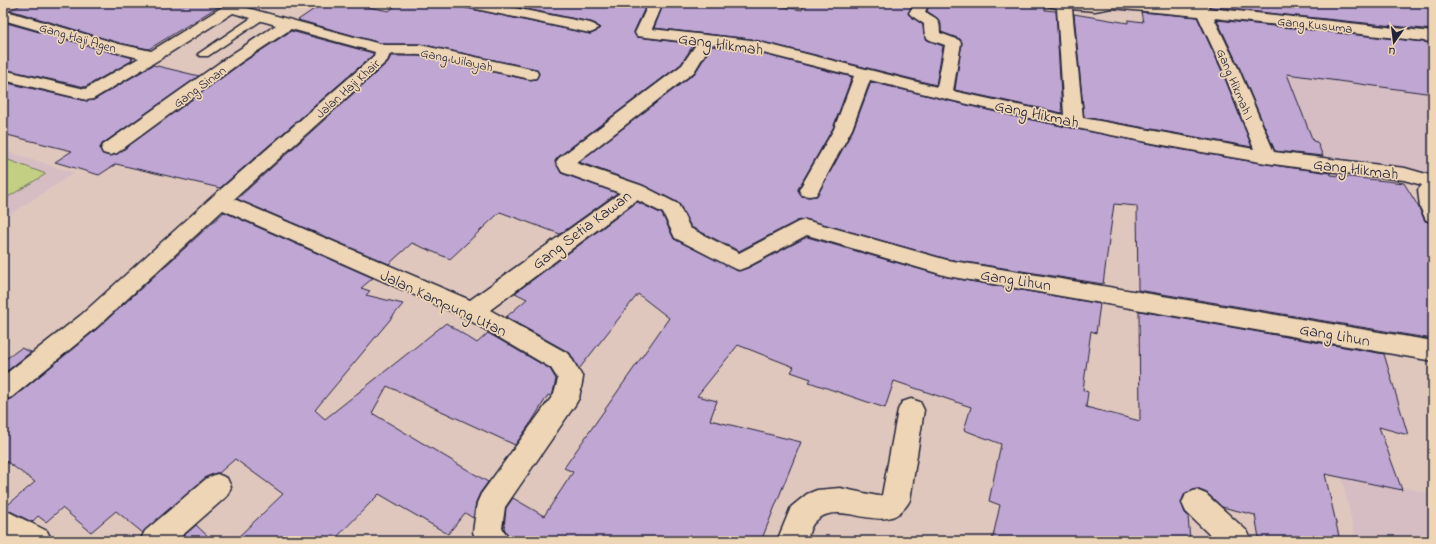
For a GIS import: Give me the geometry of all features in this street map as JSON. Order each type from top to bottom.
[{"type":"street","points":[[467,3],[590,28]]},
{"type":"street","name":"Gang Hikmah","points":[[656,3],[643,33],[752,45],[944,94],[1074,122],[1267,157],[1405,174],[1433,182]]},
{"type":"street","points":[[922,3],[917,13],[932,22],[932,35],[953,43],[944,94]]},
{"type":"street","points":[[1058,4],[1074,122]]},
{"type":"street","name":"Gang Kusuma","points":[[1058,4],[1095,7],[1112,4],[1202,7],[1433,37]]},
{"type":"street","name":"Jalan Haji Khair","points":[[3,390],[89,321],[220,201],[381,58],[384,50],[288,24],[228,5]]},
{"type":"street","name":"Gang Haji Agen","points":[[3,75],[87,95],[154,56],[228,5]]},
{"type":"street","name":"Gang Hikmah I","points":[[1202,7],[1231,70],[1267,157]]},
{"type":"street","name":"Gang Haji Agen","points":[[3,15],[116,48],[154,56]]},
{"type":"street","name":"Gang Sinan","points":[[110,149],[236,59],[288,24]]},
{"type":"street","name":"Gang Setia Kawan","points":[[636,191],[569,168],[566,162],[688,68],[707,39]]},
{"type":"street","name":"Gang Wilayah","points":[[384,50],[420,50],[530,74]]},
{"type":"street","points":[[809,190],[843,129],[864,73]]},
{"type":"street","points":[[1433,190],[1428,190],[1430,207],[1433,215]]},
{"type":"street","name":"Gang Setia Kawan","points":[[472,311],[636,191]]},
{"type":"street","name":"Gang Lihun","points":[[636,191],[671,208],[682,233],[739,262],[806,227],[947,268],[1433,351]]},
{"type":"street","name":"Jalan Kampung Utan","points":[[220,201],[472,311],[560,361],[572,378],[566,398],[491,503],[487,532],[495,541]]},
{"type":"street","points":[[792,541],[802,516],[817,503],[840,501],[878,509],[890,508],[896,500],[911,410]]},
{"type":"street","points":[[155,541],[217,487]]},
{"type":"street","points":[[1196,503],[1237,541]]},
{"type":"street","points":[[3,523],[37,541]]},
{"type":"lane","points":[[204,54],[261,16]]},
{"type":"shaded area","points":[[1292,3],[1433,3],[1433,213],[1415,181],[1305,173],[1269,75],[1320,33]]},
{"type":"shaded area","points":[[3,150],[74,173],[3,219]]},
{"type":"shaded area","points":[[1341,474],[1433,494],[1433,541],[1356,541]]},
{"type":"green space","points":[[3,158],[46,174],[3,200]]},
{"type":"building","points":[[25,3],[224,3],[149,49],[119,43],[10,10]]},
{"type":"building","points":[[323,3],[348,3],[389,11],[399,3],[459,3],[462,7],[590,34],[596,32],[600,28],[591,22],[497,3],[647,3],[634,32],[636,37],[694,44],[681,64],[558,157],[555,161],[561,173],[617,193],[560,234],[500,212],[450,259],[412,243],[389,264],[237,199],[388,62],[391,56],[420,56],[530,80],[536,79],[539,73],[536,69],[420,44],[384,44],[298,20]]},
{"type":"building","points":[[664,3],[760,3],[802,10],[805,3],[913,3],[908,14],[923,25],[924,34],[927,40],[943,46],[936,85],[751,39],[654,28]]},
{"type":"building","points":[[930,3],[1029,3],[1045,5],[1045,10],[1056,11],[1062,113],[955,90],[962,42],[960,39],[941,32],[941,24],[938,19],[927,11]]},
{"type":"building","points":[[1208,3],[1433,3],[1433,30],[1210,7]]},
{"type":"building","points":[[1141,12],[1197,17],[1222,71],[1252,147],[1084,117],[1074,14],[1128,23],[1128,20],[1143,22]]},
{"type":"building","points":[[1217,20],[1433,43],[1433,94],[1287,74],[1313,141],[1317,142],[1323,156],[1275,151]]},
{"type":"building","points":[[3,22],[133,58],[131,59],[133,60],[85,87],[3,69]]},
{"type":"building","points":[[291,31],[373,53],[373,55],[220,188],[116,164],[99,175],[55,162],[72,151],[3,134],[3,82],[87,101],[94,100],[153,65],[199,76],[102,144],[100,148],[103,154],[110,156],[117,154],[242,63]]},
{"type":"building","points":[[712,46],[751,51],[852,77],[833,128],[798,189],[802,196],[817,196],[853,130],[871,82],[1017,117],[1166,147],[1330,173],[1331,175],[1404,183],[1425,221],[1428,222],[1433,230],[1433,339],[1138,290],[1137,206],[1114,204],[1103,284],[947,259],[805,219],[797,221],[739,251],[691,227],[679,203],[643,185],[579,162],[695,73]]},
{"type":"building","points":[[637,202],[662,214],[674,239],[738,271],[748,268],[807,237],[947,277],[1100,304],[1096,333],[1091,331],[1083,390],[1088,392],[1086,407],[1140,421],[1139,311],[1384,354],[1408,435],[1379,427],[1402,490],[1325,474],[1340,541],[1272,541],[1259,538],[1255,515],[1222,507],[1207,493],[1197,489],[1185,493],[1181,502],[1185,513],[1188,516],[1190,541],[992,541],[1000,505],[989,501],[1001,444],[964,430],[971,407],[894,381],[885,408],[809,382],[811,379],[791,372],[794,367],[738,345],[697,396],[717,401],[710,420],[801,442],[761,541],[511,541],[504,528],[506,508],[513,498],[544,516],[573,472],[564,468],[669,318],[638,294],[579,369],[570,353],[506,317],[527,299],[515,293]]},
{"type":"building","points":[[224,212],[373,278],[361,288],[370,291],[366,295],[403,304],[315,410],[325,419],[446,323],[477,343],[488,333],[550,369],[556,379],[553,393],[551,396],[548,395],[515,445],[387,386],[372,413],[488,482],[480,493],[476,502],[473,518],[465,513],[448,534],[379,494],[333,541],[234,541],[283,494],[235,459],[219,473],[206,477],[143,533],[116,511],[91,532],[62,508],[46,522],[38,516],[32,522],[4,508],[35,482],[3,459],[3,401],[13,398],[98,328]]},
{"type":"building","points":[[21,348],[31,352],[3,374],[3,361]]},
{"type":"building","points":[[196,525],[213,541],[178,541]]}]
